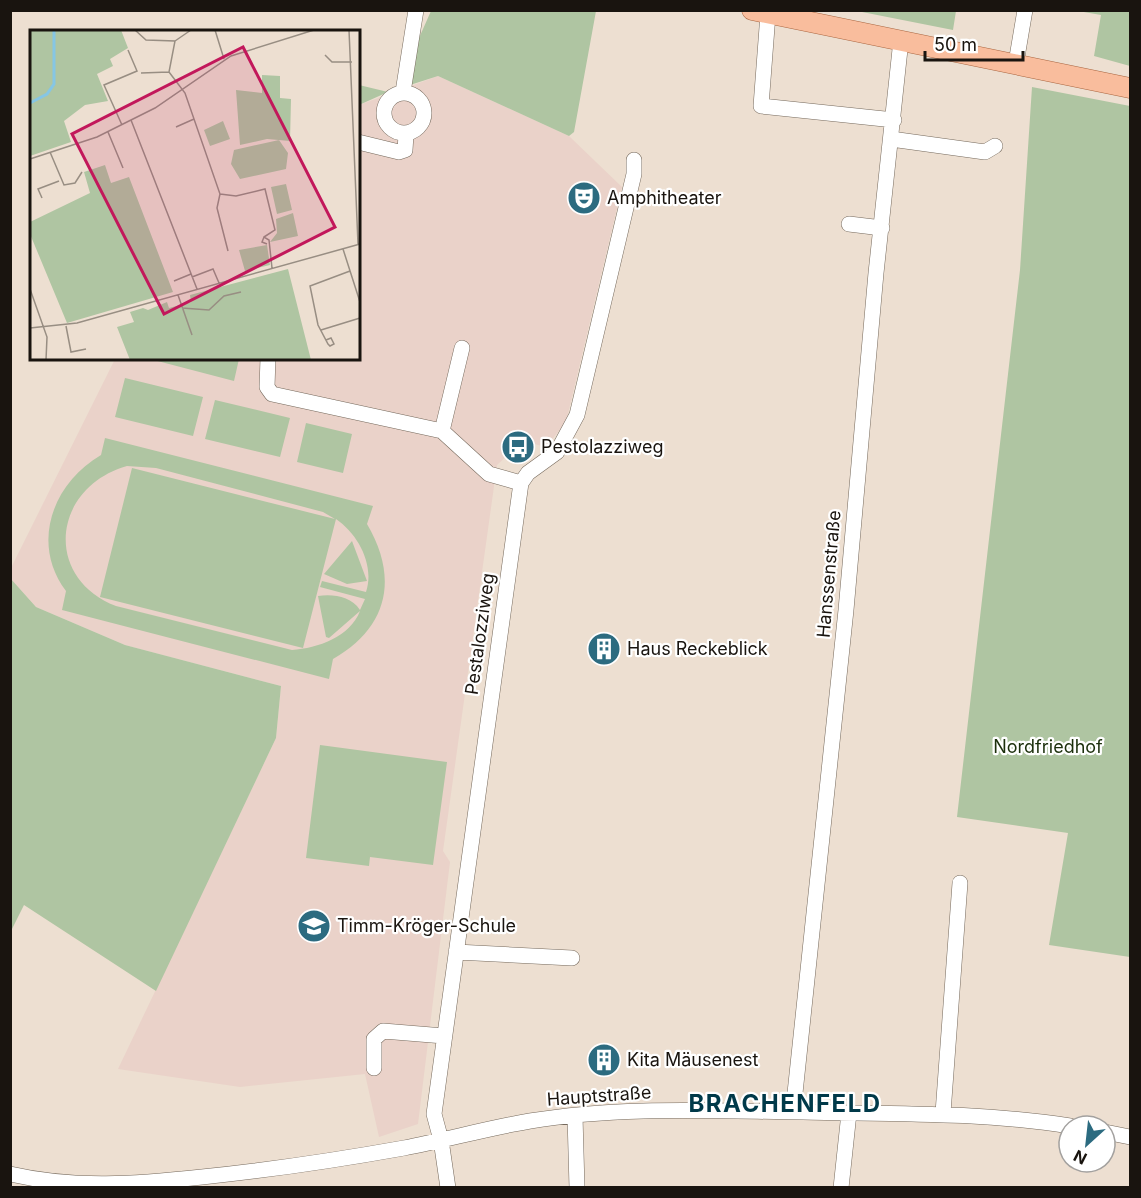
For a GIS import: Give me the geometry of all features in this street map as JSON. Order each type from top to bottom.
[{"type":"main road","points":[[760,12],[1131,88]]},
{"type":"street","points":[[403,92],[416,10]]},
{"type":"street","points":[[1016,63],[1025,10]]},
{"type":"street","points":[[760,12],[761,106],[894,120]]},
{"type":"street","name":"Hanssenstraße","points":[[793,1112],[846,610],[901,40]]},
{"type":"street","points":[[403,92],[413,94],[422,102],[425,117],[416,131],[406,135],[395,132],[386,124],[383,109],[391,97],[403,92]]},
{"type":"street","points":[[360,142],[399,152],[405,150],[406,135]]},
{"type":"street","points":[[891,139],[985,152],[995,146]]},
{"type":"street","points":[[268,360],[267,387],[272,394],[442,431],[489,474],[521,483],[528,473],[556,452],[578,415],[634,174],[634,160]]},
{"type":"street","points":[[849,224],[882,228]]},
{"type":"street","points":[[442,431],[462,348]]},
{"type":"street","name":"Pestalozziweg","points":[[448,1188],[441,1140],[434,1114],[521,483]]},
{"type":"street","points":[[943,1113],[960,883]]},
{"type":"street","points":[[456,952],[572,958]]},
{"type":"street","points":[[374,1068],[374,1040],[382,1031],[444,1036]]},
{"type":"street","name":"Hauptstraße","points":[[10,1174],[42,1181],[135,1186],[289,1168],[531,1121],[632,1110],[943,1113],[1019,1118],[1057,1124]]},
{"type":"street","points":[[841,1188],[849,1113]]},
{"type":"street","points":[[575,1116],[577,1188]]},
{"type":"shaded area","points":[[438,76],[569,136],[622,187],[566,422],[546,447],[523,441],[497,465],[443,851],[450,862],[418,1124],[379,1137],[365,1074],[240,1087],[118,1069],[276,738],[281,686],[125,645],[36,607],[11,579],[10,570],[115,360],[360,360],[360,105]]},
{"type":"green space","points":[[956,10],[953,30],[857,11]]},
{"type":"green space","points":[[431,11],[596,11],[574,132],[569,136],[438,76],[410,85],[419,38]]},
{"type":"green space","points":[[1078,11],[1130,11],[1130,66],[1094,56],[1101,15]]},
{"type":"green space","points":[[360,85],[388,92],[360,105]]},
{"type":"green space","name":"Nordfriedhof","points":[[1032,87],[1130,106],[1130,957],[1049,945],[1068,833],[957,817],[1020,270]]},
{"type":"green space","points":[[154,360],[239,360],[234,381]]},
{"type":"green space","points":[[125,378],[203,397],[193,436],[115,417]]},
{"type":"green space","points":[[215,400],[290,418],[280,457],[205,439]]},
{"type":"green space","points":[[306,423],[352,434],[343,473],[297,462]]},
{"type":"green space","points":[[105,438],[373,506],[367,524],[377,544],[383,564],[385,582],[383,600],[366,632],[352,647],[333,659],[329,679],[62,610],[66,591],[55,573],[50,553],[49,534],[52,516],[59,498],[70,481],[101,455]],"holes":[[[127,466],[156,468],[323,512],[335,519],[132,468],[100,597],[92,593],[76,575],[67,554],[66,533],[71,512],[84,493],[102,477]],[[336,519],[351,533],[363,551],[368,582],[366,592],[322,581],[320,587],[365,599],[360,610],[347,599],[330,595],[318,596],[326,637],[329,638],[360,611],[349,628],[322,644],[312,647],[292,650],[116,606],[100,597],[303,648]]]},
{"type":"green space","points":[[352,541],[367,581],[347,584],[324,574]]},
{"type":"green space","points":[[11,579],[36,607],[125,645],[281,686],[276,738],[156,991],[24,905],[11,931]]},
{"type":"green space","points":[[320,745],[447,762],[433,865],[370,857],[369,866],[306,858]]},
{"type":"place","name":"Amphitheater","points":[[584,198]]},
{"type":"place","name":"Pestolazziweg","points":[[518,447]]},
{"type":"place","name":"Haus Reckeblick","points":[[604,649]]},
{"type":"place","name":"Timm-Kröger-Schule","points":[[314,926]]},
{"type":"place","name":"Kita Mäusenest","points":[[604,1060]]},
{"type":"district","name":"BRACHENFELD","points":[[785,1104]]}]
